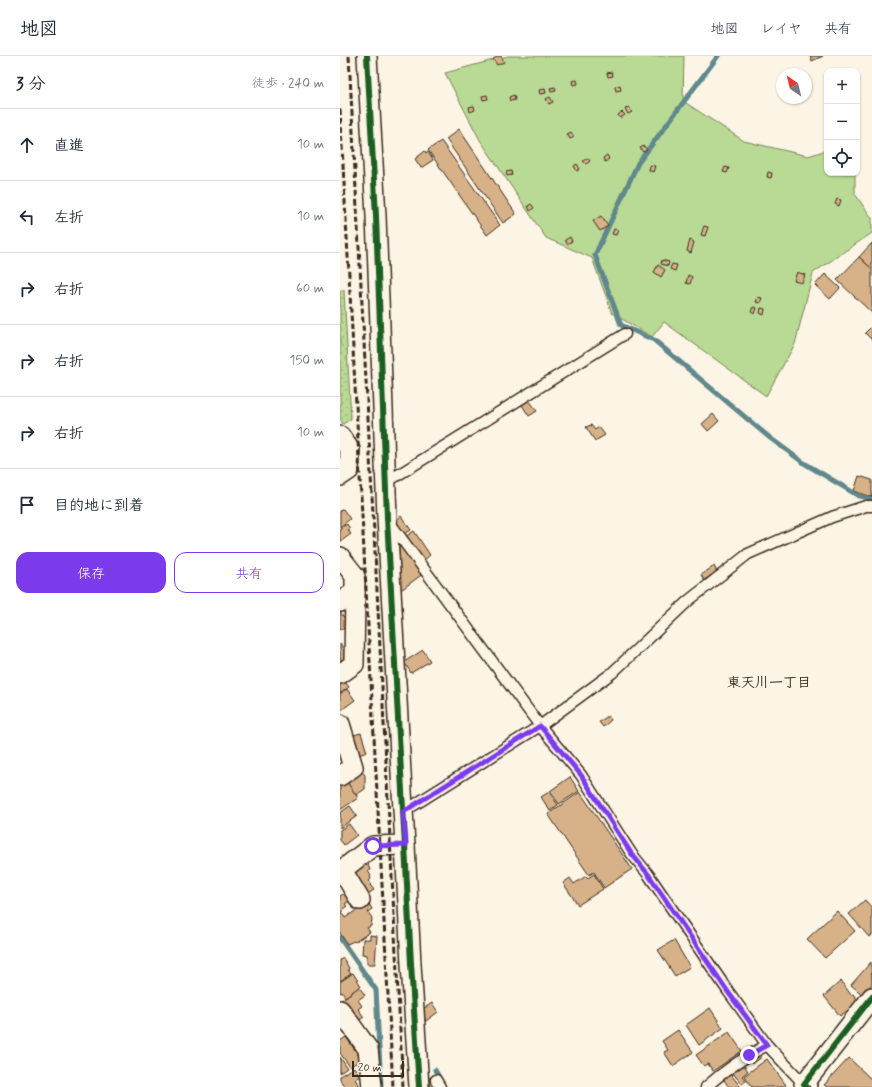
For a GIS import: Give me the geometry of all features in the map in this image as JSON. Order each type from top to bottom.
[{"type":"street","points":[[367,56],[376,216],[386,518],[406,845],[411,964],[432,1085]]},
{"type":"street","points":[[340,436],[350,450],[349,470],[340,476]]},
{"type":"street","points":[[340,557],[355,576],[348,597],[354,664],[340,674]]},
{"type":"street","points":[[340,724],[354,767],[340,776]]},
{"type":"street","points":[[360,900],[342,870],[344,861],[373,846],[406,845]]},
{"type":"street","points":[[806,1086],[872,997]]},
{"type":"street","points":[[340,1010],[346,1032],[368,1049],[372,1087]]},
{"type":"lane","points":[[385,483],[625,334]]},
{"type":"lane","points":[[403,812],[540,726],[612,673],[688,601],[748,554],[832,517],[866,506],[872,506]]},
{"type":"lane","points":[[386,518],[540,726],[581,775],[631,853],[648,874],[728,992],[767,1045],[806,1086]]},
{"type":"lane","points":[[706,1087],[732,1066],[767,1045]]},
{"type":"green space","points":[[508,56],[684,56],[683,101],[744,141],[808,156],[824,151],[824,176],[855,176],[855,194],[872,218],[872,233],[813,273],[795,344],[766,396],[664,322],[652,337],[612,313],[592,258],[546,238],[480,140],[445,73]]},
{"type":"green space","points":[[340,290],[344,290],[351,419],[343,424],[340,419]]},
{"type":"building","points":[[501,56],[504,62],[497,65],[493,59]]},
{"type":"building","points":[[810,56],[823,56],[812,61]]},
{"type":"building","points":[[612,72],[613,76],[608,77],[607,73]]},
{"type":"building","points":[[577,80],[578,84],[573,85],[572,81]]},
{"type":"building","points":[[620,85],[621,90],[616,91],[615,87]]},
{"type":"building","points":[[555,87],[556,91],[551,92],[550,88]]},
{"type":"building","points":[[545,89],[546,93],[540,94],[539,90]]},
{"type":"building","points":[[487,95],[488,99],[483,100],[482,96]]},
{"type":"building","points":[[514,95],[515,100],[510,101],[509,97]]},
{"type":"building","points":[[550,97],[553,102],[549,104],[546,99]]},
{"type":"building","points":[[474,106],[475,110],[470,112],[469,107]]},
{"type":"building","points":[[629,107],[632,112],[628,114],[625,109]]},
{"type":"building","points":[[622,112],[625,115],[620,118],[618,115]]},
{"type":"building","points":[[459,129],[516,214],[503,223],[446,139]]},
{"type":"building","points":[[571,132],[574,137],[570,139],[567,134]]},
{"type":"building","points":[[441,141],[500,225],[487,235],[428,150]]},
{"type":"building","points":[[644,146],[647,150],[643,152],[640,148]]},
{"type":"building","points":[[425,151],[426,153],[428,152],[433,160],[421,168],[415,159]]},
{"type":"building","points":[[607,155],[609,159],[605,162],[603,158]]},
{"type":"building","points":[[588,158],[590,161],[586,164],[583,161]]},
{"type":"building","points":[[577,164],[580,169],[577,171],[574,166]]},
{"type":"building","points":[[650,165],[655,166],[653,172],[649,170]]},
{"type":"building","points":[[725,167],[729,168],[727,173],[723,172]]},
{"type":"building","points":[[511,171],[512,175],[507,176],[506,172]]},
{"type":"building","points":[[768,172],[772,173],[771,178],[767,177]]},
{"type":"building","points":[[837,199],[841,200],[839,206],[835,204]]},
{"type":"building","points":[[531,204],[534,208],[530,211],[528,206]]},
{"type":"building","points":[[601,216],[608,226],[600,231],[593,221]]},
{"type":"building","points":[[704,226],[708,227],[705,236],[701,235]]},
{"type":"building","points":[[614,229],[618,230],[616,235],[612,234]]},
{"type":"building","points":[[570,237],[572,241],[567,244],[565,240]]},
{"type":"building","points":[[690,240],[694,242],[691,253],[687,251]]},
{"type":"building","points":[[872,243],[872,269],[859,257]]},
{"type":"building","points":[[859,257],[872,269],[872,313],[837,280]]},
{"type":"building","points":[[662,260],[669,262],[668,266],[661,264]]},
{"type":"building","points":[[672,264],[677,265],[675,271],[670,269]]},
{"type":"building","points":[[658,265],[665,270],[661,277],[654,272]]},
{"type":"building","points":[[797,272],[805,275],[802,283],[794,281]]},
{"type":"building","points":[[825,274],[840,288],[830,299],[815,285]]},
{"type":"building","points":[[688,275],[692,277],[690,284],[686,283]]},
{"type":"building","points":[[758,297],[762,298],[760,303],[756,302]]},
{"type":"building","points":[[753,307],[757,308],[755,314],[751,312]]},
{"type":"building","points":[[761,308],[765,309],[764,315],[760,313]]},
{"type":"building","points":[[872,326],[872,340],[865,333]]},
{"type":"building","points":[[529,400],[537,411],[529,416],[522,405]]},
{"type":"building","points":[[713,414],[719,421],[708,431],[702,424]]},
{"type":"building","points":[[591,425],[595,430],[599,427],[605,435],[595,441],[586,427]]},
{"type":"building","points":[[859,476],[872,480],[872,497],[854,491]]},
{"type":"building","points":[[343,509],[350,519],[340,527],[340,511]]},
{"type":"building","points":[[401,516],[411,530],[403,535],[394,522]]},
{"type":"building","points":[[347,524],[350,529],[348,530],[351,534],[340,542],[340,528]]},
{"type":"building","points":[[414,531],[430,555],[422,562],[405,537]]},
{"type":"building","points":[[402,542],[424,573],[397,593],[394,547]]},
{"type":"building","points":[[714,566],[717,572],[704,580],[701,575]]},
{"type":"building","points":[[340,612],[349,624],[340,630]]},
{"type":"building","points":[[340,644],[349,656],[340,663]]},
{"type":"building","points":[[423,650],[430,661],[411,673],[404,662]]},
{"type":"building","points":[[343,679],[349,687],[340,694],[340,681]]},
{"type":"building","points":[[347,689],[355,700],[340,711],[340,694]]},
{"type":"building","points":[[608,716],[611,720],[603,727],[599,722]]},
{"type":"building","points":[[361,733],[367,752],[356,756],[350,736]]},
{"type":"building","points":[[360,769],[365,775],[365,789],[356,795],[345,779]]},
{"type":"building","points":[[570,777],[579,791],[559,804],[550,791]]},
{"type":"building","points":[[345,779],[358,798],[340,810],[340,783]]},
{"type":"building","points":[[549,792],[558,805],[550,811],[541,797]]},
{"type":"building","points":[[580,792],[632,869],[604,888],[594,872],[589,875],[548,814]]},
{"type":"building","points":[[350,806],[357,816],[340,828],[340,813]]},
{"type":"building","points":[[349,824],[357,835],[344,845],[340,840],[340,830]]},
{"type":"building","points":[[367,861],[370,870],[368,871],[371,876],[369,881],[374,890],[366,895],[348,870]]},
{"type":"building","points":[[594,874],[603,889],[578,905],[563,883],[570,878],[574,884],[586,876],[588,878]]},
{"type":"building","points":[[346,892],[351,900],[345,904],[347,906],[340,913],[340,896]]},
{"type":"building","points":[[865,900],[872,908],[872,935],[869,937],[849,914]]},
{"type":"building","points":[[368,902],[372,909],[368,912],[372,918],[371,926],[367,928],[370,932],[355,942],[354,941],[347,944],[340,933],[340,914],[342,913],[345,918]]},
{"type":"building","points":[[837,911],[855,931],[825,958],[807,939]]},
{"type":"building","points":[[370,935],[377,936],[375,964],[367,964],[367,955],[362,954],[363,939],[370,939]]},
{"type":"building","points":[[674,940],[690,967],[675,976],[658,950]]},
{"type":"building","points":[[343,958],[351,974],[340,981],[340,960]]},
{"type":"building","points":[[871,962],[872,984],[863,995],[851,985]]},
{"type":"building","points":[[353,973],[361,986],[345,997],[342,992],[340,993],[340,982]]},
{"type":"building","points":[[841,981],[851,995],[853,994],[859,1002],[840,1016],[824,996]]},
{"type":"building","points":[[359,987],[365,995],[358,1000],[362,1006],[358,1009],[364,1017],[355,1023],[340,1001]]},
{"type":"building","points":[[432,1003],[438,1012],[426,1021],[420,1011]]},
{"type":"building","points":[[710,1008],[723,1028],[699,1045],[686,1025]]},
{"type":"building","points":[[678,1030],[693,1052],[673,1066],[664,1052],[668,1050],[662,1041]]},
{"type":"building","points":[[729,1032],[742,1051],[713,1071],[708,1064],[704,1066],[696,1055]]},
{"type":"building","points":[[346,1037],[361,1059],[350,1067],[340,1053],[340,1041]]},
{"type":"building","points":[[759,1052],[762,1057],[752,1064],[748,1059]]},
{"type":"building","points":[[340,1057],[347,1068],[340,1073]]},
{"type":"building","points":[[849,1058],[872,1080],[872,1087],[827,1087],[824,1085]]},
{"type":"building","points":[[767,1059],[786,1085],[783,1087],[752,1087],[744,1076]]},
{"type":"building","points":[[741,1061],[748,1071],[742,1076],[746,1081],[742,1084],[730,1070]]},
{"type":"building","points":[[354,1067],[360,1076],[355,1079],[360,1087],[345,1087],[340,1080],[340,1076]]},
{"type":"building","points":[[728,1071],[740,1086],[739,1087],[729,1087],[721,1076]]},
{"type":"building","points":[[424,1078],[433,1078],[434,1087],[425,1087]]},
{"type":"waterway","points":[[718,56],[638,163],[595,255],[621,325],[654,340],[770,438],[804,463],[859,496],[872,498]]},
{"type":"waterway","points":[[340,938],[376,990],[381,1087]]},
{"type":"waterway","points":[[435,1070],[441,1081]]},
{"type":"railway","points":[[349,56],[403,1087]]},
{"type":"railway","points":[[340,109],[393,1087]]},
{"type":"cycle path","points":[[367,56],[376,216],[387,518],[419,1087]]},
{"type":"cycle path","points":[[807,1087],[804,1084],[872,997]]},
{"type":"district","name":"東天川一丁目","points":[[769,682]]},
{"type":"route","points":[[373,846],[406,845],[403,812],[540,726],[581,775],[631,853],[648,874],[728,992],[767,1045],[749,1055]]}]
